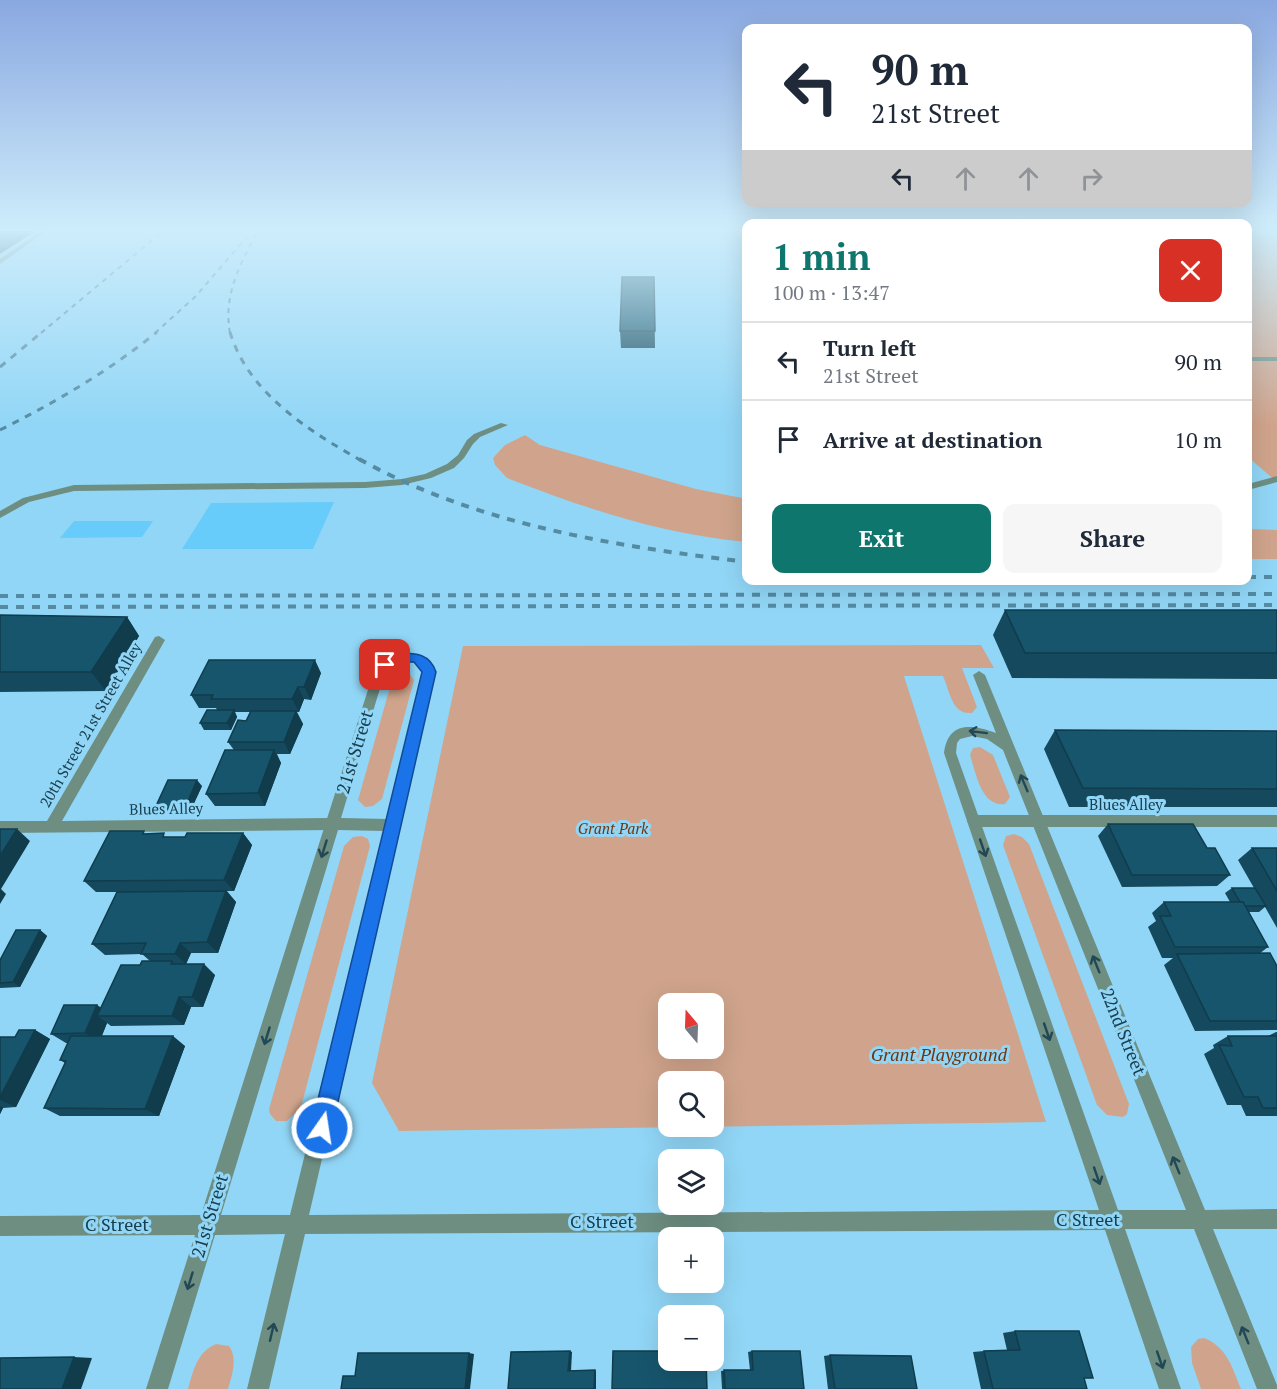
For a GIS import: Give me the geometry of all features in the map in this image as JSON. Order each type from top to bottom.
[{"type":"street","points":[[1252,359],[1277,359]]},
{"type":"street","points":[[0,515],[26,500],[74,488],[365,485],[404,482],[436,472],[451,464],[460,457],[472,439],[488,430],[504,425]]},
{"type":"street","points":[[1252,486],[1277,479]]},
{"type":"street","name":"20th Street 21st Street Alley","points":[[51,827],[159,640]]},
{"type":"street","name":"21st Street","points":[[158,1389],[381,670],[392,661],[409,657],[423,661],[429,672],[258,1389]]},
{"type":"street","name":"22nd Street","points":[[979,675],[1268,1389]]},
{"type":"street","points":[[1012,754],[1000,739],[980,731],[970,731],[954,738],[950,744],[950,753],[1170,1389]]},
{"type":"street","name":"Blues Alley","points":[[974,821],[1277,820]]},
{"type":"street","name":"Blues Alley","points":[[0,827],[394,825]]},
{"type":"street","name":"C Street","points":[[0,1226],[1277,1219]]},
{"type":"shaded area","points":[[334,502],[313,549],[182,549],[211,503]]},
{"type":"shaded area","points":[[74,521],[153,521],[142,537],[60,538]]},
{"type":"green space","points":[[1252,296],[1277,296],[1277,482],[1252,460]]},
{"type":"green space","points":[[525,435],[540,445],[696,489],[742,498],[742,541],[684,533],[625,519],[507,478],[495,465],[493,458],[505,445]]},
{"type":"green space","points":[[1252,529],[1277,530],[1277,559],[1252,559]]},
{"type":"green space","name":"Grant Park","points":[[981,645],[994,668],[962,668],[977,707],[972,713],[965,713],[956,706],[943,676],[904,676],[1046,1122],[724,1126],[724,1071],[658,1071],[658,1127],[399,1131],[372,1083],[463,646]]},
{"type":"green space","points":[[409,673],[414,680],[382,799],[373,806],[365,807],[358,800],[392,680],[399,674]]},
{"type":"green space","points":[[980,747],[993,755],[1010,797],[1005,804],[990,800],[977,779],[970,755],[973,748]]},
{"type":"green space","points":[[1014,834],[1022,837],[1029,844],[1129,1104],[1127,1114],[1123,1117],[1107,1115],[1097,1105],[1003,845],[1006,836]]},
{"type":"green space","points":[[362,836],[368,839],[370,846],[301,1107],[287,1121],[276,1121],[269,1109],[344,846],[353,837]]},
{"type":"green space","points":[[1204,1338],[1223,1352],[1241,1389],[1201,1389],[1192,1363],[1191,1347],[1198,1339]]},
{"type":"green space","points":[[216,1344],[229,1346],[232,1351],[233,1367],[228,1389],[188,1389],[200,1357]]},
{"type":"building","points":[[621,296],[654,296],[655,331],[620,331]]},
{"type":"building","points":[[1005,610],[1277,610],[1277,653],[1025,653]]},
{"type":"building","points":[[0,615],[127,617],[91,672],[0,672]]},
{"type":"building","points":[[209,660],[315,660],[304,687],[298,687],[292,699],[211,699],[213,695],[191,695]]},
{"type":"building","points":[[207,710],[234,710],[227,723],[200,723]]},
{"type":"building","points":[[251,711],[296,711],[284,742],[228,742],[238,720],[246,721]]},
{"type":"building","points":[[1055,730],[1277,731],[1277,789],[1083,788]]},
{"type":"building","points":[[225,750],[274,750],[258,793],[206,794]]},
{"type":"building","points":[[168,780],[197,780],[185,808],[155,808]]},
{"type":"building","points":[[1108,824],[1193,824],[1207,848],[1215,848],[1230,875],[1132,875]]},
{"type":"building","points":[[0,829],[17,829],[0,856]]},
{"type":"building","points":[[110,831],[164,833],[163,837],[185,837],[187,833],[243,833],[224,880],[84,881]]},
{"type":"building","points":[[1252,848],[1277,848],[1277,891]]},
{"type":"building","points":[[1232,888],[1255,888],[1266,906],[1245,906]]},
{"type":"building","points":[[226,891],[207,942],[180,943],[175,954],[141,954],[146,943],[92,944],[117,892]]},
{"type":"building","points":[[1164,902],[1243,902],[1268,947],[1175,947],[1160,916],[1171,916]]},
{"type":"building","points":[[16,930],[40,930],[13,982],[0,983],[0,960]]},
{"type":"building","points":[[1270,953],[1277,966],[1277,1021],[1210,1021],[1177,954]]},
{"type":"building","points":[[142,961],[204,964],[192,997],[179,997],[172,1016],[97,1016],[121,965],[140,965]]},
{"type":"building","points":[[64,1005],[97,1005],[85,1033],[51,1034]]},
{"type":"building","points":[[19,1030],[35,1030],[0,1097],[0,1037],[15,1037]]},
{"type":"building","points":[[71,1036],[173,1036],[145,1109],[44,1108],[66,1061],[60,1060]]},
{"type":"building","points":[[1228,1036],[1277,1036],[1277,1108],[1263,1108],[1258,1097],[1244,1097],[1219,1045],[1232,1046]]},
{"type":"building","points":[[1015,1331],[1079,1331],[1093,1378],[1084,1378],[1087,1389],[993,1389],[984,1351],[1020,1350]]},
{"type":"building","points":[[570,1351],[568,1371],[595,1370],[594,1389],[508,1389],[511,1352]]},
{"type":"building","points":[[613,1351],[658,1351],[658,1371],[706,1371],[707,1389],[612,1389]]},
{"type":"building","points":[[752,1351],[800,1351],[804,1389],[725,1389],[724,1370],[753,1370]]},
{"type":"building","points":[[358,1353],[469,1353],[465,1389],[341,1389],[343,1376],[355,1376]]},
{"type":"building","points":[[830,1355],[911,1356],[917,1389],[835,1389]]},
{"type":"building","points":[[74,1357],[62,1389],[0,1389],[0,1358]]},
{"type":"railway","points":[[41,333],[85,296]]},
{"type":"railway","points":[[155,333],[196,296]]},
{"type":"railway","points":[[230,333],[228,319],[231,296]]},
{"type":"railway","points":[[0,367],[42,332]]},
{"type":"railway","points":[[0,430],[82,385],[157,332]]},
{"type":"railway","points":[[230,332],[239,354],[251,374],[266,392],[302,423],[362,461]]},
{"type":"railway","points":[[359,459],[404,482],[451,501],[499,516],[597,540],[742,561]]},
{"type":"railway","points":[[1252,577],[1277,577]]},
{"type":"railway","points":[[0,596],[1277,594]]},
{"type":"railway","points":[[0,607],[1277,605]]},
{"type":"route","points":[[322,1128],[429,672],[427,665],[417,658],[400,658],[385,665]]},
{"type":"park label","name":"Grant Playground","points":[[939,1055]]}]
